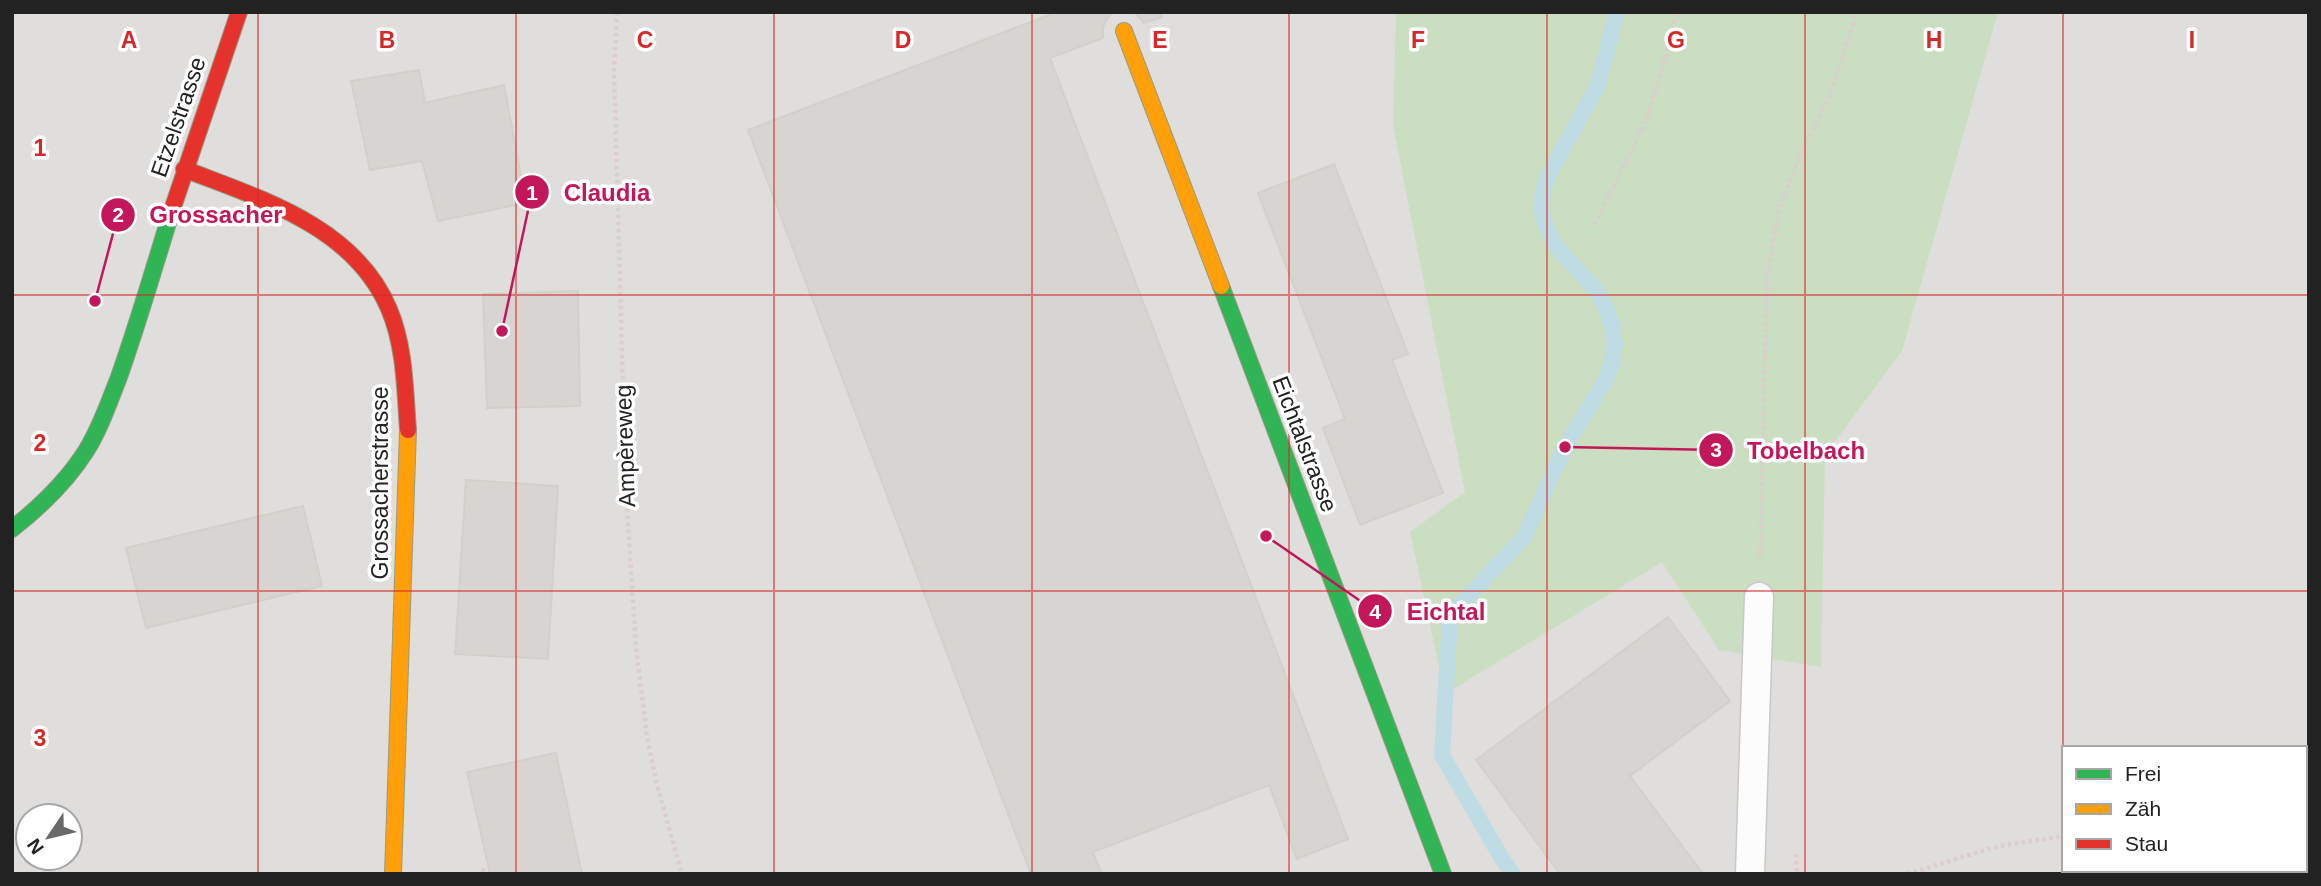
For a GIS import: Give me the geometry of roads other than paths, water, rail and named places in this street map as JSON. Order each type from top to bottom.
[{"type":"street","name":"Etzelstrasse","points":[[12,529],[62,482],[86,451],[105,414],[132,341],[184,169],[239,12]]},
{"type":"street","name":"Eichtalstrasse","points":[[1124,31],[1443,874]]},
{"type":"street","name":"Grossacherstrasse","points":[[184,169],[285,209],[328,234],[363,266],[378,287],[389,310],[401,361],[408,430],[393,874]]},
{"type":"lane","points":[[1750,874],[1759,597]]},
{"type":"waterway","points":[[1513,874],[1442,755],[1450,616],[1524,537],[1565,447],[1604,383],[1611,366],[1615,344],[1606,308],[1596,290],[1556,246],[1541,211],[1548,176],[1598,85],[1617,12]]},
{"type":"place","name":"Grossacher","points":[[95,301]]},
{"type":"place","name":"Claudia","points":[[502,331]]},
{"type":"place","name":"Tobelbach","points":[[1565,447]]},
{"type":"place","name":"Eichtal","points":[[1266,536]]}]
